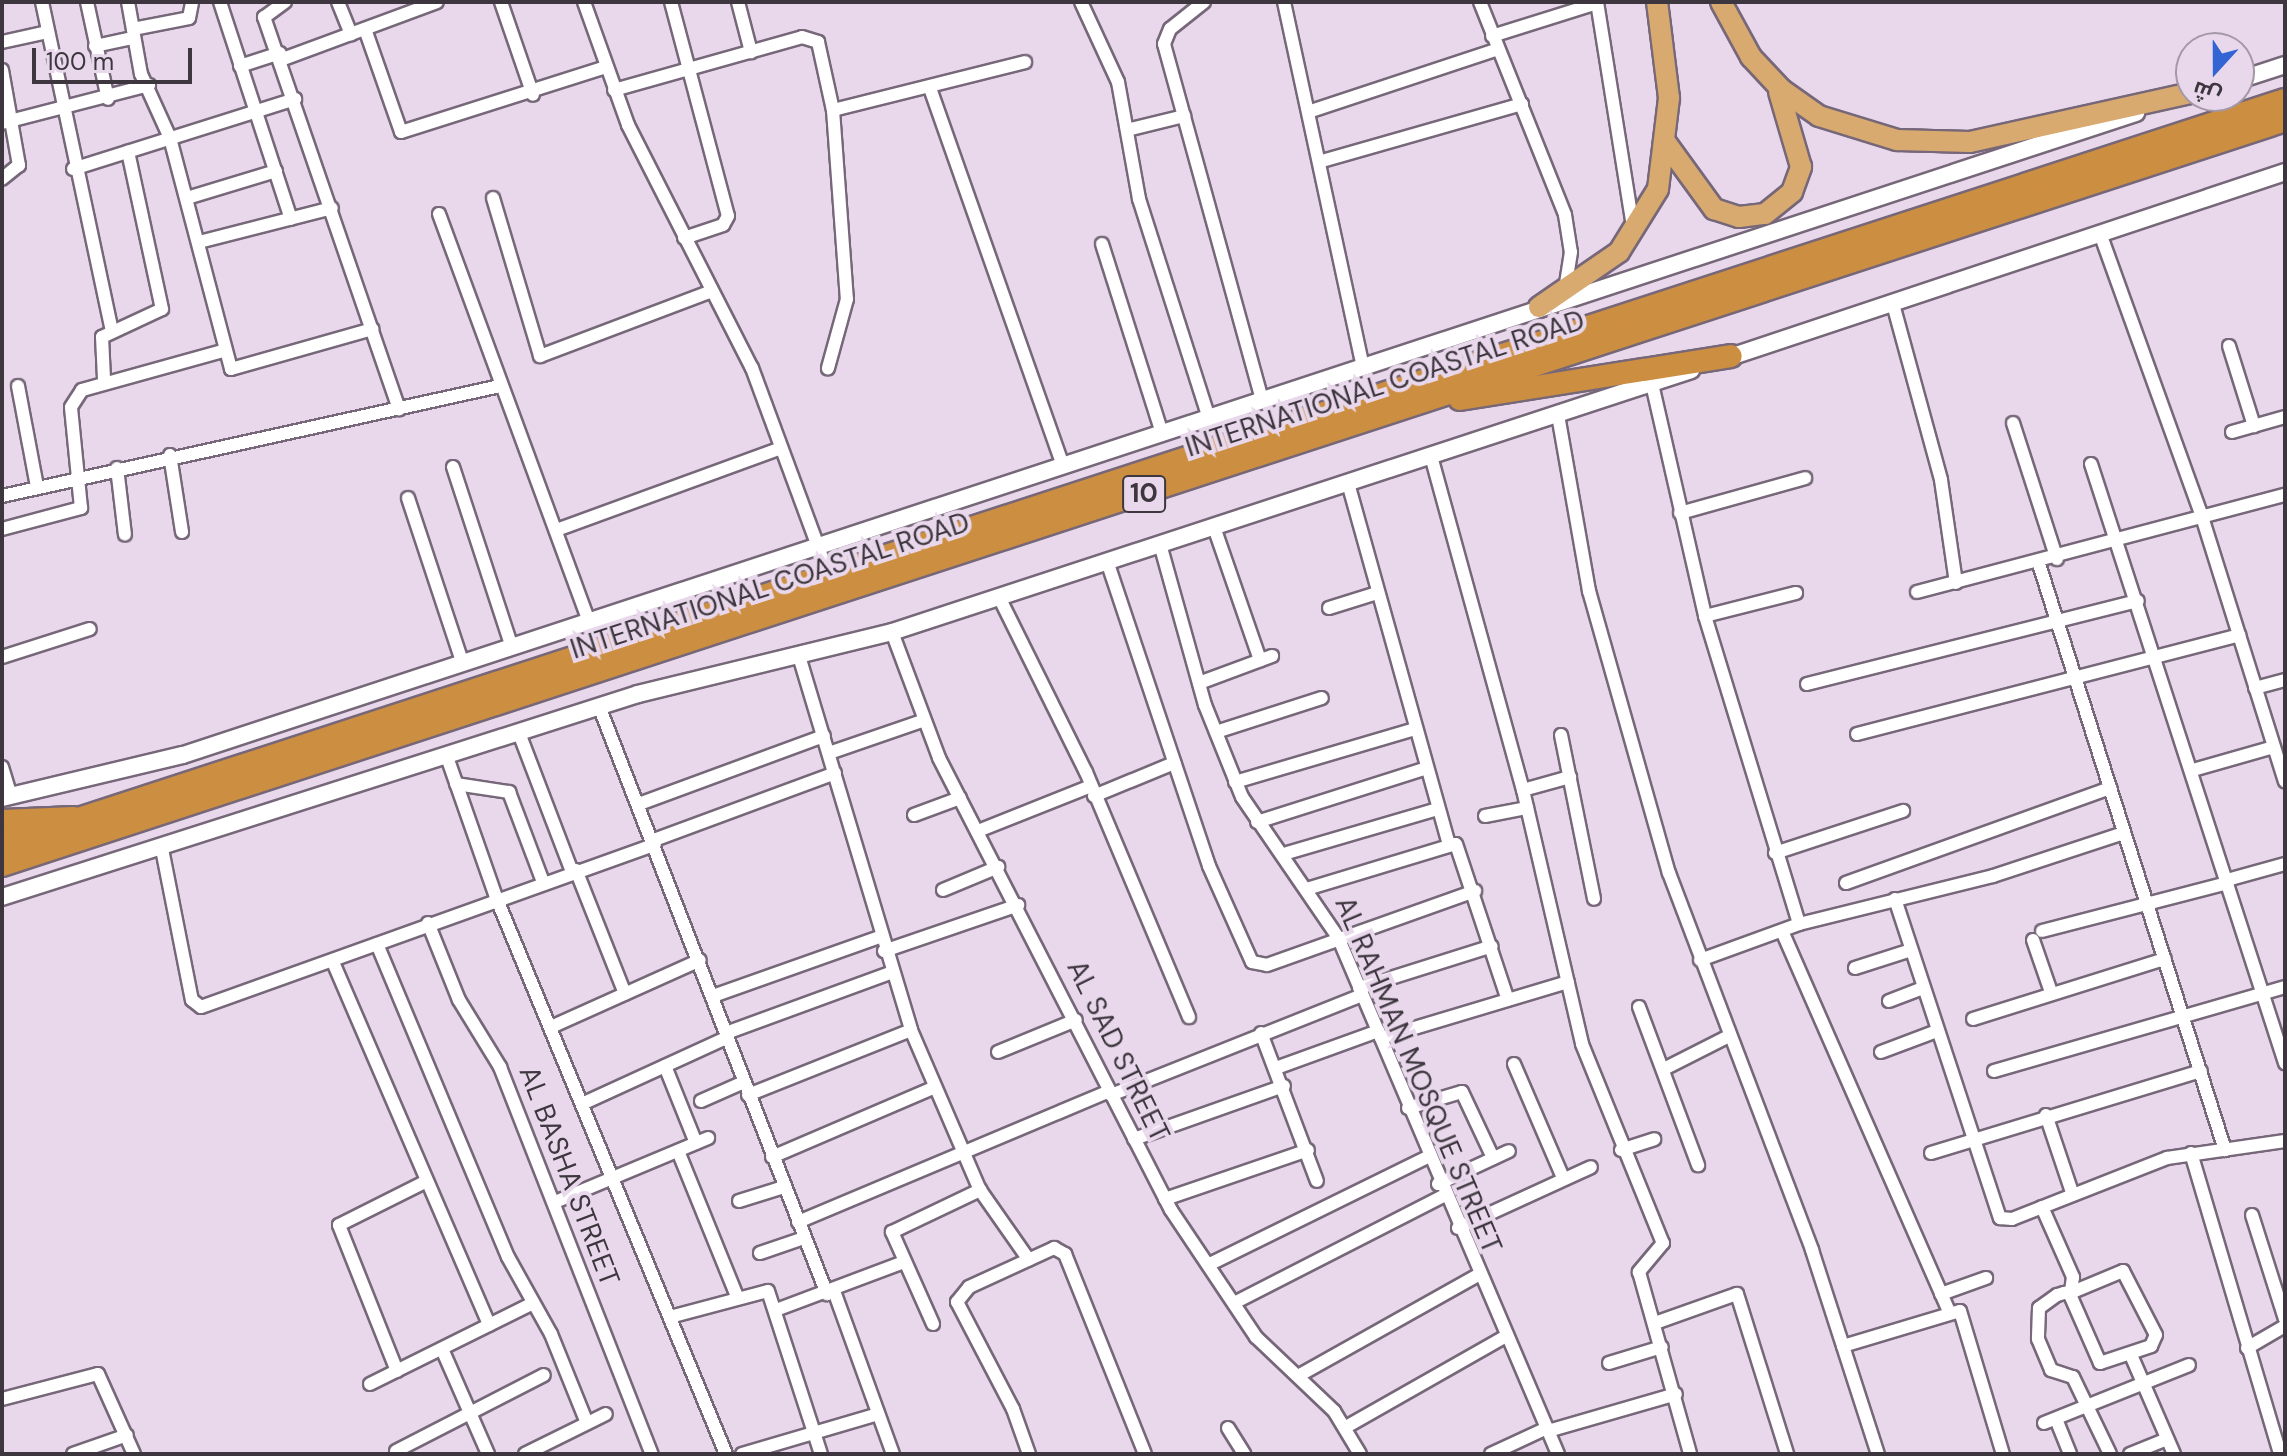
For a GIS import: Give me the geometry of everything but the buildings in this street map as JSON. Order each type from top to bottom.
[{"type":"highway","name":"INTERNATIONAL COASTAL ROAD","points":[[2,844],[87,820],[2285,100]]},
{"type":"highway","name":"INTERNATIONAL COASTAL ROAD","points":[[2,865],[2285,120]]},
{"type":"highway","points":[[1434,399],[1511,396],[1731,356]]},
{"type":"highway","points":[[2,821],[87,820]]},
{"type":"main road","points":[[1539,307],[1564,293],[1634,237],[1658,189],[1666,143],[1669,98],[1657,2]]},
{"type":"main road","points":[[1666,143],[1714,209],[1739,217],[1773,210],[1792,192],[1801,167],[1792,118],[1721,2]]},
{"type":"main road","points":[[1768,76],[1838,124],[1935,144],[2175,97]]},
{"type":"street","points":[[42,2],[73,169],[112,331]]},
{"type":"street","points":[[87,2],[108,99]]},
{"type":"street","points":[[128,2],[149,85],[170,138],[187,198],[223,351],[231,369],[240,370],[372,329]]},
{"type":"street","points":[[95,46],[189,18],[192,2]]},
{"type":"street","points":[[220,2],[291,219]]},
{"type":"street","points":[[285,2],[264,14],[282,56],[399,409]]},
{"type":"street","points":[[338,2],[351,34]]},
{"type":"street","points":[[240,66],[351,34],[437,2]]},
{"type":"street","points":[[501,2],[533,95]]},
{"type":"street","points":[[584,2],[614,90],[709,292],[743,347],[829,576]]},
{"type":"street","points":[[671,2],[695,72],[727,221],[684,238]]},
{"type":"street","points":[[738,2],[751,52]]},
{"type":"street","points":[[1081,2],[1118,82],[1139,199],[1209,418]]},
{"type":"street","points":[[1204,2],[1164,39],[1262,401]]},
{"type":"street","points":[[1284,2],[1322,161],[1363,367]]},
{"type":"street","points":[[1480,2],[1567,224],[1564,293]]},
{"type":"street","points":[[1311,111],[1597,3],[1634,237]]},
{"type":"street","points":[[365,29],[401,132],[533,95],[606,67]]},
{"type":"street","points":[[2,41],[47,32]]},
{"type":"street","points":[[614,90],[695,72],[751,52],[815,39],[833,110],[847,299],[828,368]]},
{"type":"street","points":[[833,110],[931,91],[1025,62]]},
{"type":"street","points":[[2255,75],[2285,65]]},
{"type":"street","points":[[2,70],[7,122],[19,170],[2,179]]},
{"type":"street","points":[[7,122],[62,111],[149,85]]},
{"type":"street","points":[[931,91],[1063,466]]},
{"type":"street","points":[[73,169],[295,99]]},
{"type":"street","points":[[2,767],[7,798],[141,769],[2175,99]]},
{"type":"street","points":[[1322,161],[1522,104]]},
{"type":"street","points":[[1127,130],[1184,116]]},
{"type":"street","points":[[104,379],[99,346],[112,331],[162,309],[128,152]]},
{"type":"street","points":[[187,198],[276,171]]},
{"type":"street","points":[[2,897],[162,849],[599,706],[892,632],[2101,236],[2285,172]]},
{"type":"street","points":[[493,198],[540,356],[709,292]]},
{"type":"street","points":[[199,242],[332,208]]},
{"type":"street","points":[[439,214],[500,386],[559,529],[589,622]]},
{"type":"street","points":[[2101,236],[2203,520],[2285,781]]},
{"type":"street","points":[[1102,244],[1162,433]]},
{"type":"street","points":[[1893,304],[1941,480],[1956,583]]},
{"type":"street","points":[[2229,346],[2254,426]]},
{"type":"street","points":[[2,529],[79,510],[79,476],[71,407],[104,379],[223,351]]},
{"type":"street","points":[[1652,384],[1705,616],[1799,924]]},
{"type":"street","points":[[18,386],[37,487]]},
{"type":"street","points":[[2,496],[170,455],[500,386]]},
{"type":"street","points":[[1558,415],[1597,625],[1700,960],[1843,1346],[1878,1454]]},
{"type":"street","points":[[2232,432],[2285,417]]},
{"type":"street","points":[[2013,423],[2057,559]]},
{"type":"street","points":[[559,529],[781,448]]},
{"type":"street","points":[[170,455],[182,532]]},
{"type":"street","points":[[1431,456],[1523,790],[1568,982],[1621,1150],[1663,1243],[1639,1272],[1676,1394],[1690,1454]]},
{"type":"street","points":[[2091,464],[2193,770],[2285,1063]]},
{"type":"street","points":[[453,467],[512,647]]},
{"type":"street","points":[[117,468],[125,535]]},
{"type":"street","points":[[1680,513],[1805,478]]},
{"type":"street","points":[[1348,483],[1374,594],[1412,730],[1449,845]]},
{"type":"street","points":[[1917,592],[2039,564],[2285,495]]},
{"type":"street","points":[[408,498],[463,664]]},
{"type":"street","points":[[1199,683],[1266,658],[1214,527]]},
{"type":"street","name":"AL RAHMAN MOSQUE STREET","points":[[1160,544],[1199,683],[1235,782],[1257,822],[1287,853],[1338,937],[1441,1190],[1558,1454]]},
{"type":"street","points":[[1107,561],[1174,763],[1252,962],[1267,965],[1338,937],[1475,891]]},
{"type":"street","points":[[2039,564],[2225,1150]]},
{"type":"street","points":[[1705,616],[1796,593]]},
{"type":"street","points":[[1329,608],[1374,594]]},
{"type":"street","points":[[999,597],[1092,791],[1189,1017]]},
{"type":"street","points":[[1807,684],[2138,601]]},
{"type":"street","points":[[2,657],[90,629]]},
{"type":"street","name":"AL SAD STREET","points":[[892,632],[922,721],[1165,1199],[1212,1263],[1256,1337],[1346,1427],[1360,1454]]},
{"type":"street","points":[[1857,734],[2239,635]]},
{"type":"street","points":[[799,656],[890,973],[911,1030],[980,1190],[1029,1260]]},
{"type":"street","points":[[2255,688],[2285,680]]},
{"type":"street","points":[[1216,732],[1322,698]]},
{"type":"street","points":[[599,706],[700,960],[772,1157],[804,1238],[830,1292],[893,1454]]},
{"type":"street","points":[[829,753],[922,721]]},
{"type":"street","points":[[1235,782],[1412,730]]},
{"type":"street","points":[[519,733],[625,994]]},
{"type":"street","points":[[1561,735],[1594,899]]},
{"type":"street","points":[[639,804],[824,736]]},
{"type":"street","points":[[2193,770],[2274,747]]},
{"type":"street","points":[[447,757],[496,897],[584,1103],[726,1454]]},
{"type":"street","points":[[978,831],[1174,763]]},
{"type":"street","points":[[1257,822],[1424,769]]},
{"type":"street","points":[[162,849],[196,1007],[333,962],[496,897],[654,842],[835,773]]},
{"type":"street","points":[[1523,790],[1570,777]]},
{"type":"street","points":[[456,784],[509,792],[543,882]]},
{"type":"street","points":[[1846,883],[2110,788]]},
{"type":"street","points":[[914,815],[960,798]]},
{"type":"street","points":[[1485,816],[1527,808]]},
{"type":"street","points":[[1287,853],[1437,809]]},
{"type":"street","points":[[1775,853],[1903,811]]},
{"type":"street","points":[[1700,960],[1799,924],[2124,833]]},
{"type":"street","points":[[1310,888],[1449,845],[1459,847],[1508,1000]]},
{"type":"street","points":[[2051,992],[2038,936],[2285,864]]},
{"type":"street","points":[[943,890],[998,867]]},
{"type":"street","points":[[1895,899],[1971,1139],[2000,1218],[2042,1207],[2191,1153],[2285,1141]]},
{"type":"street","points":[[884,951],[1018,905]]},
{"type":"street","name":"AL BASHA STREET","points":[[428,923],[468,1019],[500,1067],[652,1454]]},
{"type":"street","points":[[1782,931],[1948,1309]]},
{"type":"street","points":[[713,996],[880,937]]},
{"type":"street","points":[[377,944],[587,1423]]},
{"type":"street","points":[[798,1222],[1361,991],[1492,946]]},
{"type":"street","points":[[1855,968],[1911,950]]},
{"type":"street","points":[[1973,1019],[2051,992],[2165,959]]},
{"type":"street","points":[[551,1027],[700,960]]},
{"type":"street","points":[[333,962],[489,1325]]},
{"type":"street","points":[[584,1103],[727,1035],[890,973]]},
{"type":"street","points":[[1276,1068],[1379,1035],[1568,982]]},
{"type":"street","points":[[1994,1071],[2285,987]]},
{"type":"street","points":[[1889,1001],[1923,988]]},
{"type":"street","points":[[1639,1007],[1666,1068],[1698,1165]]},
{"type":"street","points":[[998,1052],[1076,1020]]},
{"type":"street","points":[[701,1101],[911,1030]]},
{"type":"street","points":[[1881,1052],[1937,1031]]},
{"type":"street","points":[[1261,1033],[1284,1086],[1317,1181]]},
{"type":"street","points":[[1666,1068],[1729,1036]]},
{"type":"street","points":[[1514,1064],[1563,1178]]},
{"type":"street","points":[[555,1202],[702,1140],[665,1066]]},
{"type":"street","points":[[1931,1153],[2046,1115],[2201,1071]]},
{"type":"street","points":[[1134,1139],[1284,1086]]},
{"type":"street","points":[[772,1157],[935,1087]]},
{"type":"street","points":[[1408,1108],[1462,1092],[1493,1158]]},
{"type":"street","points":[[2046,1115],[2073,1195]]},
{"type":"street","points":[[1621,1150],[1654,1139]]},
{"type":"street","points":[[1165,1199],[1308,1150]]},
{"type":"street","points":[[678,1151],[737,1296]]},
{"type":"street","points":[[1236,1302],[1509,1151]]},
{"type":"street","points":[[2191,1153],[2280,1454]]},
{"type":"street","points":[[1212,1263],[1427,1157]]},
{"type":"street","points":[[1458,1228],[1591,1167]]},
{"type":"street","points":[[397,1371],[339,1225],[427,1181]]},
{"type":"street","points":[[739,1201],[784,1187]]},
{"type":"street","points":[[933,1324],[904,1262],[894,1230],[980,1190]]},
{"type":"street","points":[[2042,1207],[2073,1277],[2071,1292],[2100,1363],[2131,1355],[2156,1340],[2130,1275],[2123,1271],[2071,1292],[2039,1308],[2038,1339],[2051,1370],[2070,1374],[2110,1454]]},
{"type":"street","points":[[2252,1215],[2285,1319]]},
{"type":"street","points":[[760,1253],[804,1238]]},
{"type":"street","points":[[1029,1454],[1004,1389],[956,1312],[969,1287],[1054,1248],[1065,1254],[1145,1454]]},
{"type":"street","points":[[776,1310],[904,1262]]},
{"type":"street","points":[[1298,1376],[1478,1275]]},
{"type":"street","points":[[1941,1294],[1986,1278]]},
{"type":"street","points":[[670,1317],[763,1290],[776,1310],[821,1454]]},
{"type":"street","points":[[1655,1323],[1737,1294],[1787,1454]]},
{"type":"street","points":[[370,1384],[533,1303]]},
{"type":"street","points":[[1843,1346],[1948,1309],[1963,1314],[2003,1454]]},
{"type":"street","points":[[2247,1348],[2285,1326]]},
{"type":"street","points":[[1346,1427],[1506,1336]]},
{"type":"street","points":[[1609,1363],[1662,1347]]},
{"type":"street","points":[[442,1349],[488,1454]]},
{"type":"street","points":[[2131,1355],[2174,1454]]},
{"type":"street","points":[[2070,1454],[2050,1421],[2189,1365]]},
{"type":"street","points":[[2,1399],[85,1372],[103,1378],[134,1454]]},
{"type":"street","points":[[396,1451],[544,1375]]},
{"type":"street","points":[[1491,1454],[1547,1429],[1676,1394]]},
{"type":"street","points":[[525,1454],[606,1414]]},
{"type":"street","points":[[742,1454],[878,1414]]},
{"type":"street","points":[[1228,1428],[1244,1454]]},
{"type":"street","points":[[73,1454],[127,1435]]},
{"type":"street","points":[[2130,1454],[2167,1439]]}]
